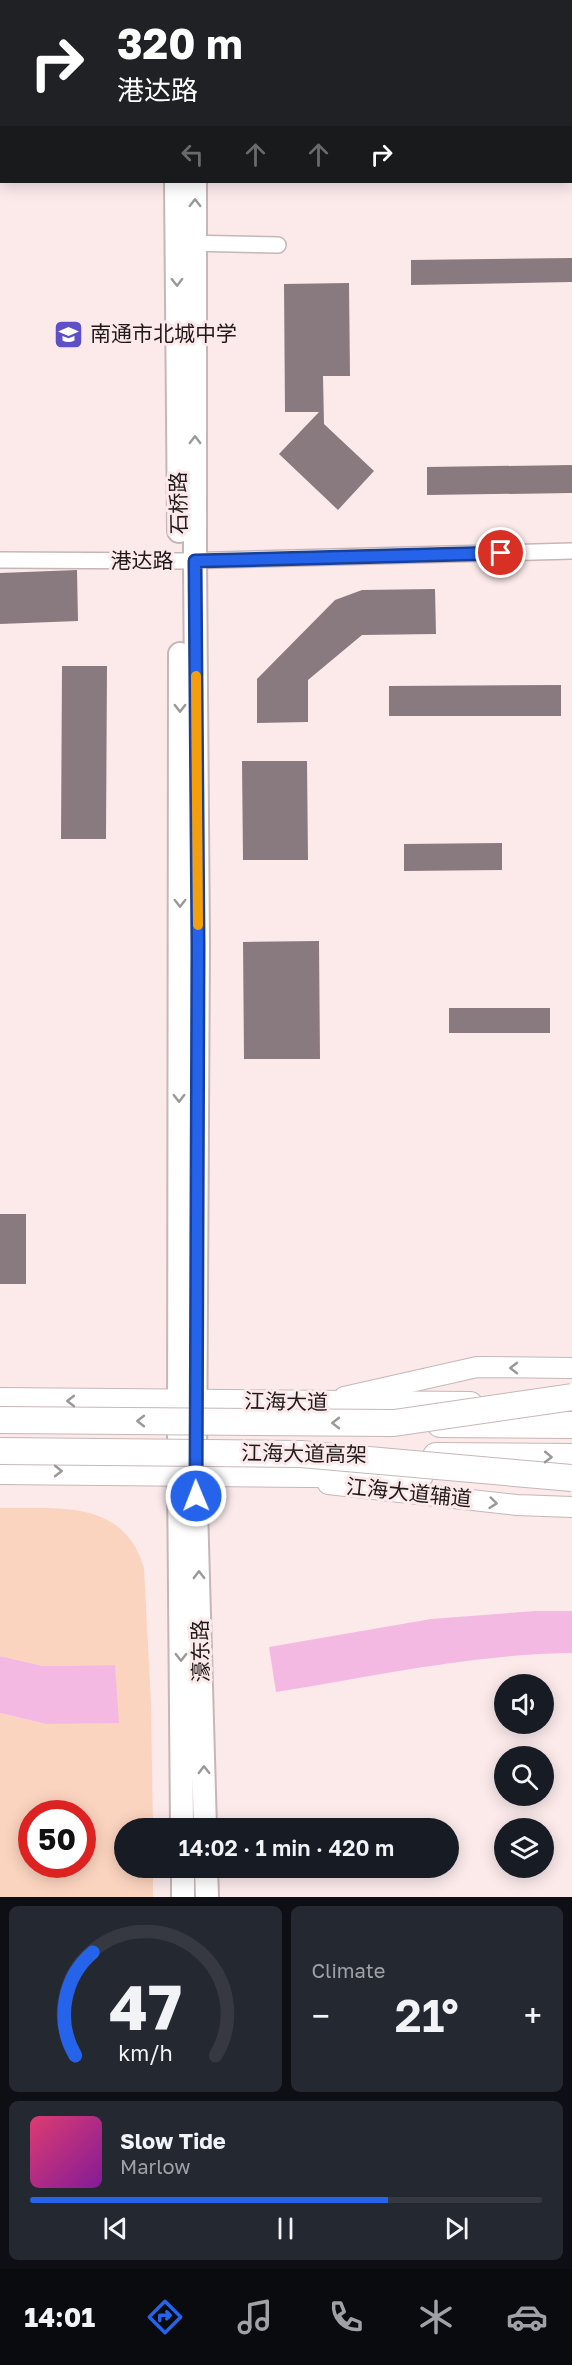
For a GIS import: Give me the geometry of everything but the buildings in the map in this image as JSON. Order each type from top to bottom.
[{"type":"main road","name":"石桥路","points":[[176,183],[186,243]]},
{"type":"main road","name":"石桥路","points":[[187,1473],[198,946],[187,561],[186,243],[195,183]]},
{"type":"main road","points":[[394,1423],[572,1397]]},
{"type":"main road","name":"江海大道","points":[[0,1401],[572,1406]]},
{"type":"main road","name":"江海大道高架","points":[[0,1420],[572,1425]]},
{"type":"main road","name":"江海大道高架","points":[[0,1451],[572,1457]]},
{"type":"main road","points":[[301,1454],[572,1477]]},
{"type":"main road","points":[[0,1471],[572,1477]]},
{"type":"main road","name":"濠东路","points":[[182,1818],[187,1473]]},
{"type":"main road","name":"濠东路","points":[[187,1473],[204,1818]]},
{"type":"main road","points":[[183,1878],[183,1897]]},
{"type":"main road","points":[[206,1878],[207,1897]]},
{"type":"street","points":[[186,243],[278,245]]},
{"type":"street","name":"港达路","points":[[0,560],[187,561],[572,551]]},
{"type":"street","points":[[318,1403],[477,1367],[572,1368]]},
{"type":"street","name":"江海大道辅道","points":[[248,1473],[517,1505],[572,1507]]},
{"type":"shaded area","points":[[0,1508],[66,1509],[86,1512],[105,1519],[121,1529],[134,1545],[144,1568],[151,1703],[153,1818],[114,1818],[114,1878],[153,1878],[153,1897],[0,1897],[0,1713],[46,1724],[114,1665],[43,1666],[0,1656]]},
{"type":"shaded area","points":[[535,1611],[572,1611],[572,1653],[498,1657],[276,1692],[269,1647],[431,1619]]},
{"type":"shaded area","points":[[0,1656],[43,1666],[115,1665],[119,1723],[46,1724],[0,1713]]},
{"type":"slow traffic","points":[[196,676],[198,925]]},
{"type":"place","name":"南通市北城中学","points":[[69,334]]},
{"type":"route","points":[[196,1496],[198,946],[195,561],[501,553]]}]
